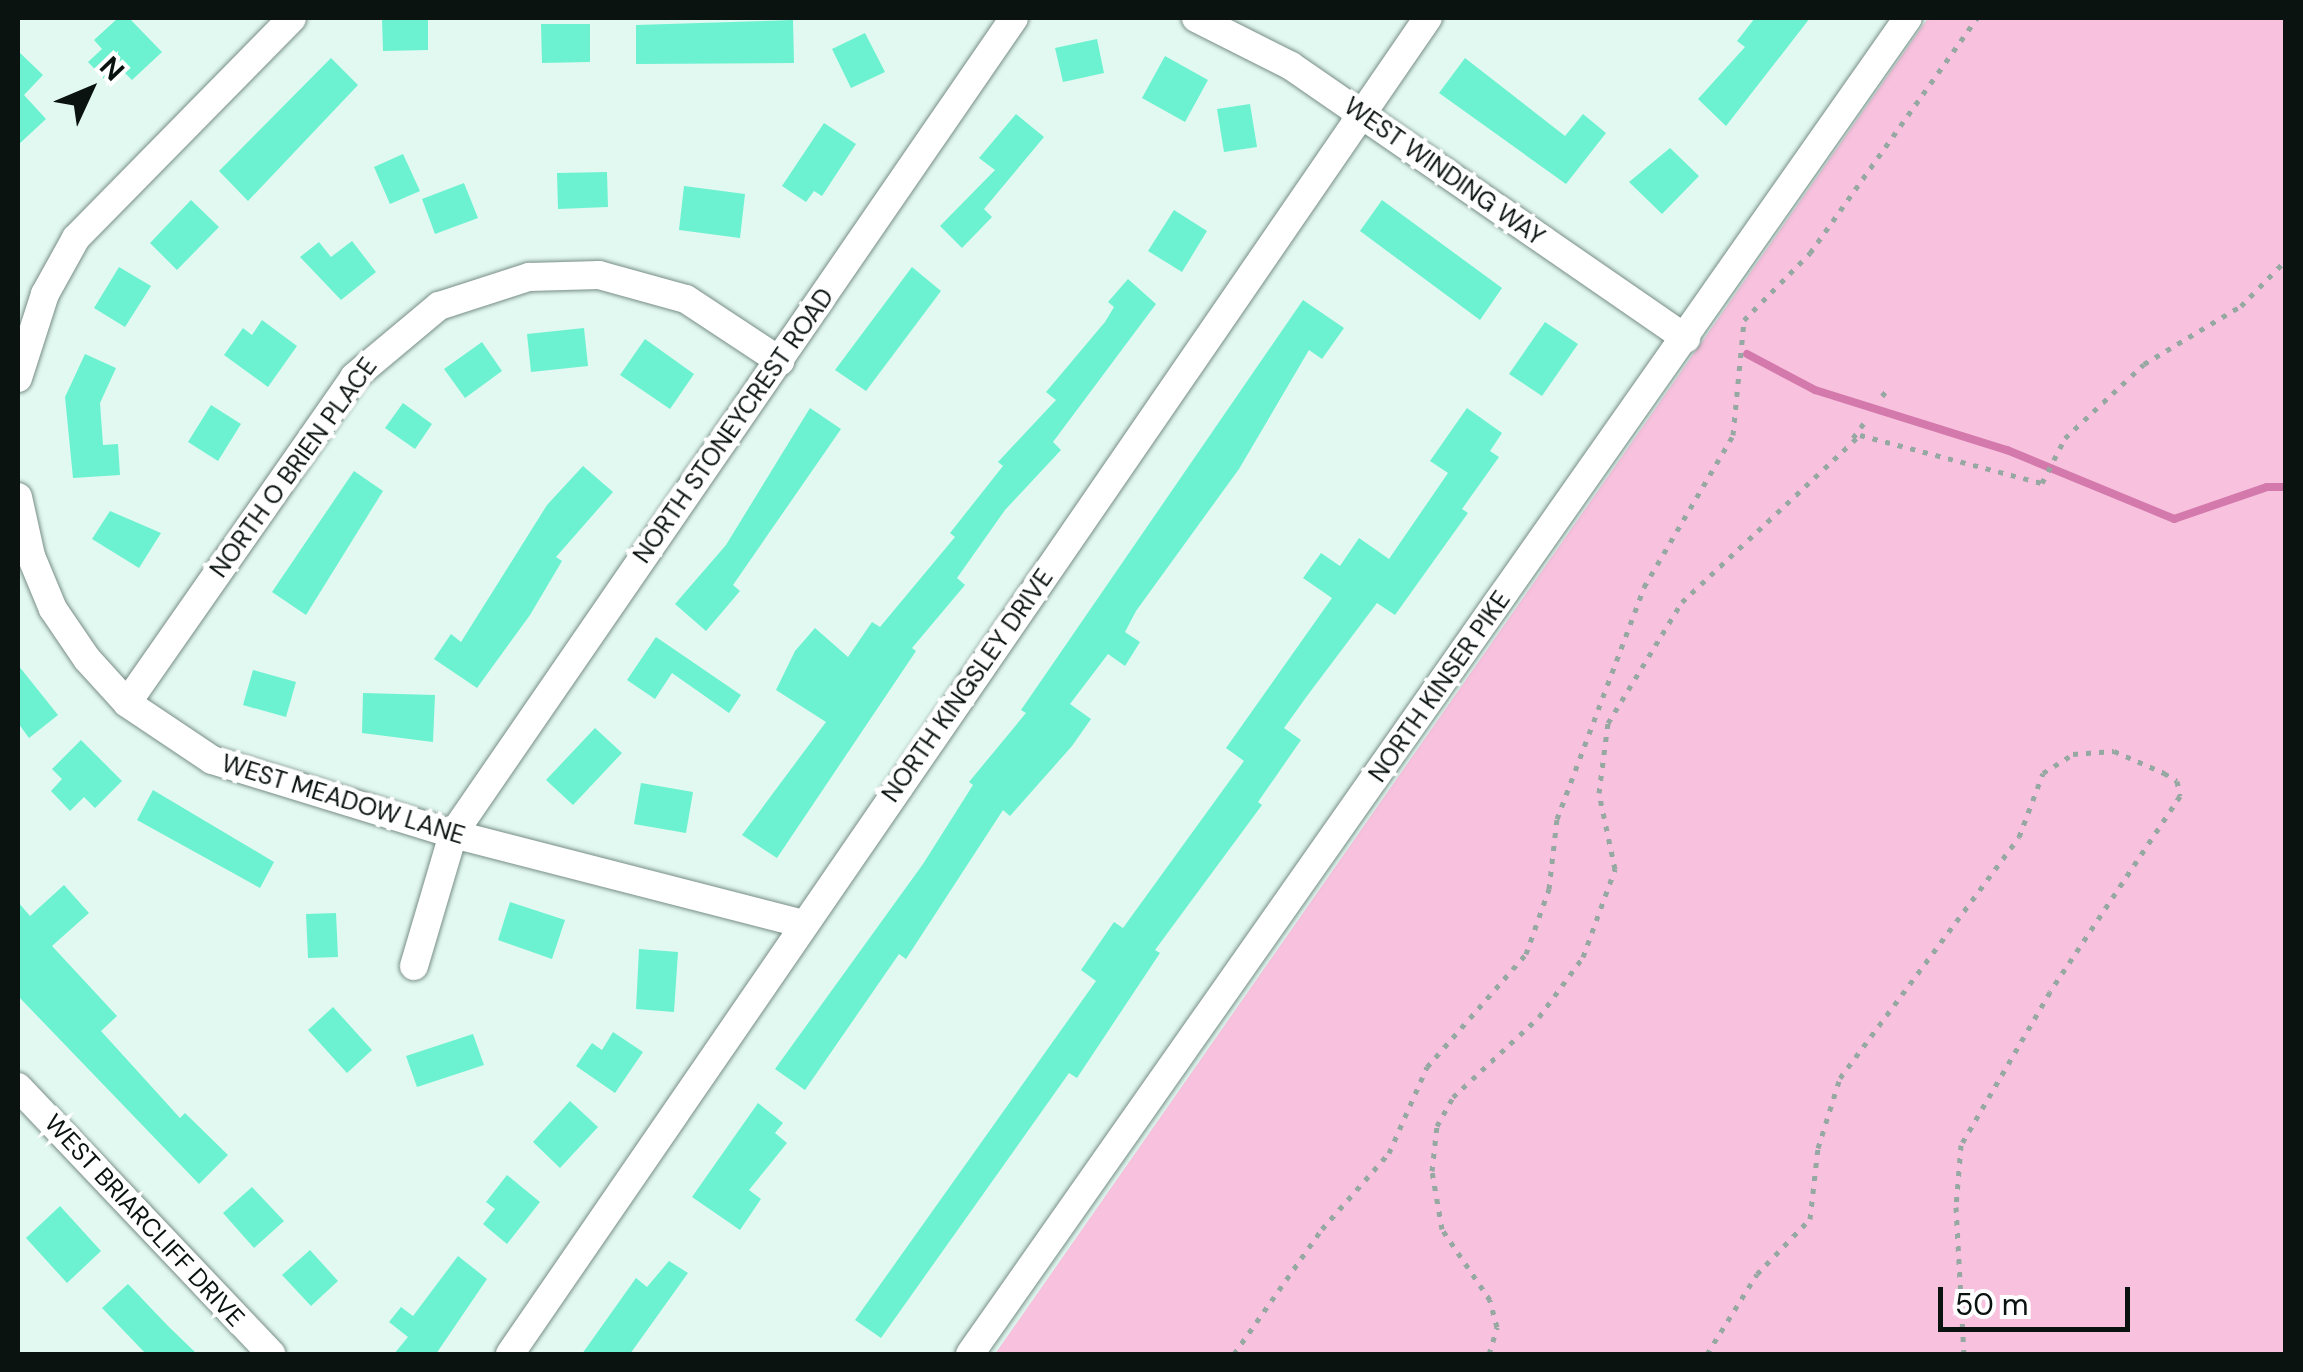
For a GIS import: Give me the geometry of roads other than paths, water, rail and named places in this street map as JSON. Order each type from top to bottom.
[{"type":"street","points":[[18,378],[45,294],[76,238],[292,18]]},
{"type":"street","name":"NORTH STONEYCREST ROAD","points":[[414,966],[453,834],[1014,18]]},
{"type":"street","name":"WEST WINDING WAY","points":[[1196,18],[1291,66],[1686,338]]},
{"type":"street","name":"NORTH KINGSLEY DRIVE","points":[[510,1354],[1428,18]]},
{"type":"street","name":"NORTH KINSER PIKE","points":[[970,1354],[1908,18]]},
{"type":"street","name":"NORTH O BRIEN PLACE","points":[[127,704],[354,377],[440,306],[529,277],[598,275],[686,299],[780,360]]},
{"type":"street","name":"WEST MEADOW LANE","points":[[18,497],[30,556],[54,608],[127,704],[212,760],[453,834],[804,924]]},
{"type":"street","name":"WEST BRIARCLIFF DRIVE","points":[[18,1087],[271,1354]]},
{"type":"waterway","points":[[1747,354],[1815,390],[2007,450],[2174,519],[2267,487],[2286,487]]}]
